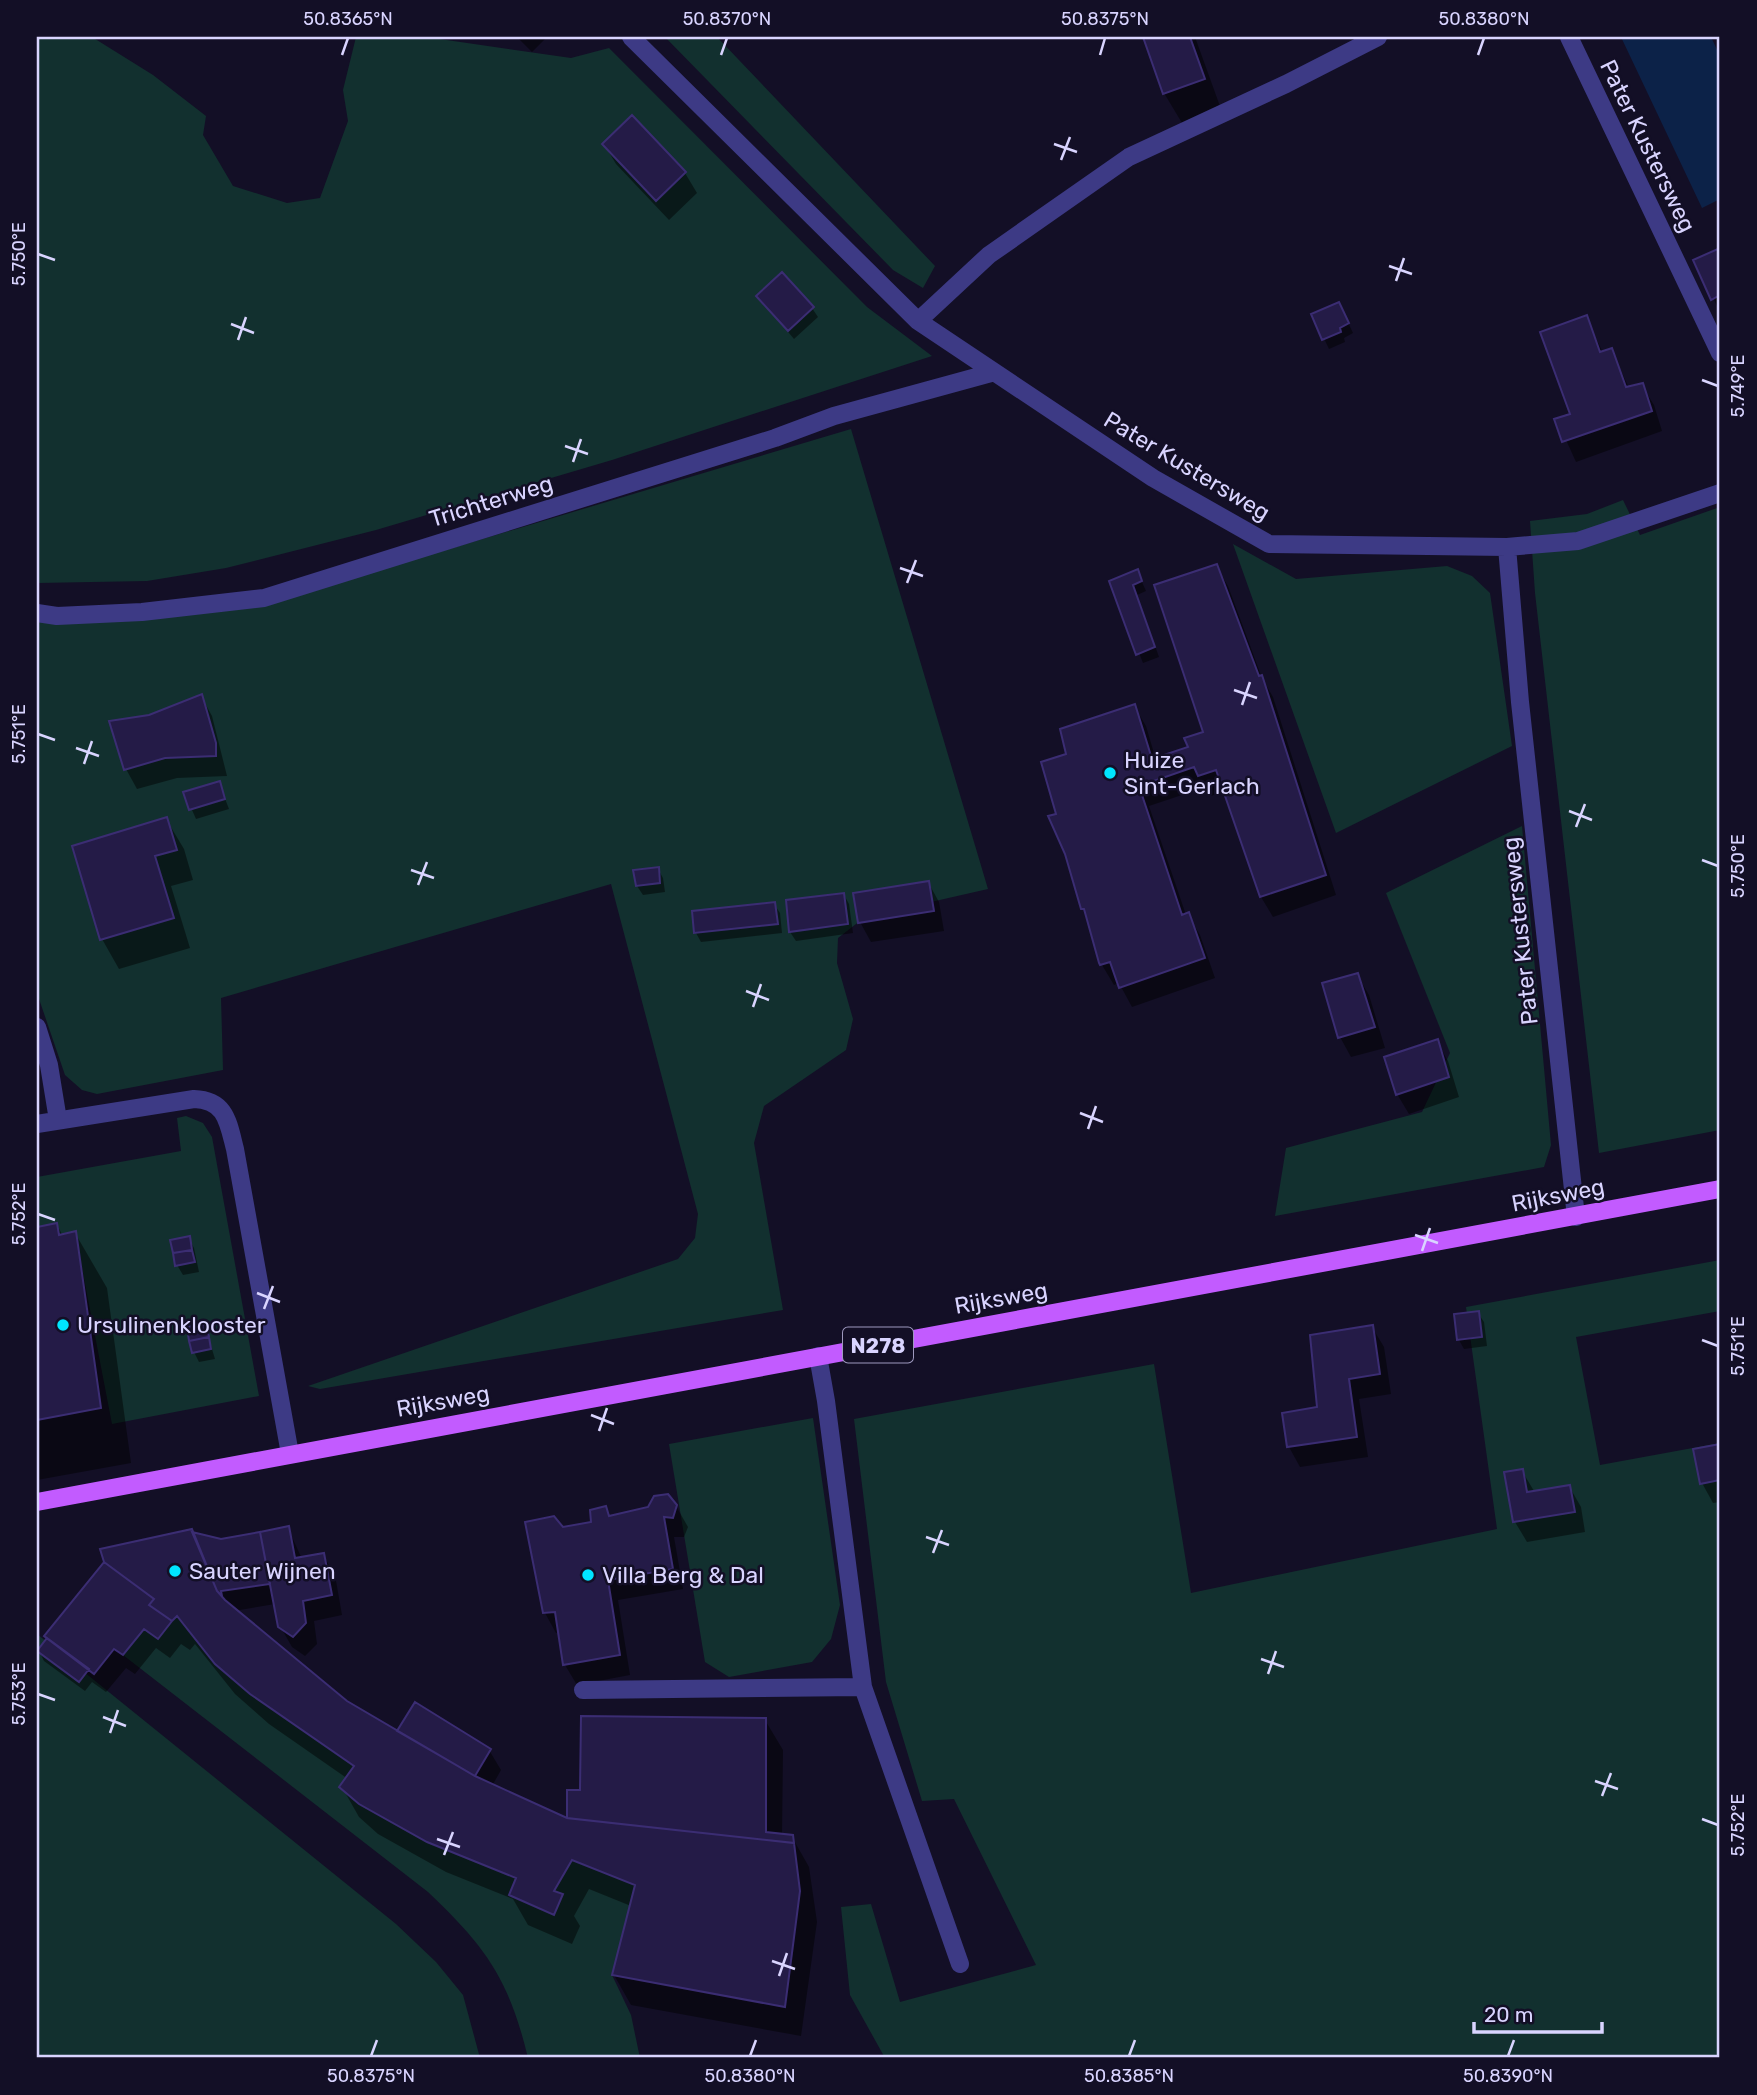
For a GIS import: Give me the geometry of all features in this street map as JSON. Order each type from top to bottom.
[{"type":"main road","name":"Rijksweg","points":[[37,1502],[1720,1189]]},
{"type":"street","name":"Pater Kustersweg","points":[[631,37],[918,321],[991,373],[1153,478],[1269,544],[1507,547],[1578,541],[1720,493]]},
{"type":"street","points":[[918,321],[989,255],[1129,156],[1286,84],[1378,37]]},
{"type":"street","name":"Pater Kustersweg","points":[[1569,37],[1720,353]]},
{"type":"street","name":"Trichterweg","points":[[37,613],[57,616],[142,612],[264,598],[762,442],[834,416],[991,373]]},
{"type":"street","name":"Pater Kustersweg","points":[[1507,547],[1520,702],[1576,1217]]},
{"type":"street","points":[[37,1027],[49,1065],[58,1120]]},
{"type":"street","points":[[37,1124],[194,1099],[211,1101],[226,1114],[235,1149],[290,1454]]},
{"type":"street","points":[[818,1356],[863,1687],[960,1964]]},
{"type":"street","points":[[583,1690],[863,1687]]},
{"type":"green space","points":[[37,37],[92,37],[153,75],[206,116],[203,135],[233,186],[287,203],[320,198],[348,121],[343,90],[356,37],[426,37],[571,58],[609,48],[867,307],[932,356],[612,460],[376,530],[226,568],[147,581],[37,583]]},
{"type":"green space","points":[[665,37],[717,37],[935,266],[923,288],[893,270]]},
{"type":"green space","points":[[851,429],[988,889],[865,917],[838,938],[837,963],[853,1019],[846,1050],[764,1106],[754,1143],[783,1310],[320,1389],[308,1386],[678,1259],[695,1238],[698,1214],[611,884],[221,998],[223,1070],[97,1094],[82,1090],[65,1075],[37,993],[37,617],[163,618],[449,549]]},
{"type":"green space","points":[[1623,500],[1640,535],[1720,507],[1720,1130],[1599,1153],[1535,593],[1530,521],[1587,514]]},
{"type":"green space","points":[[1233,544],[1296,579],[1447,566],[1472,576],[1490,593],[1512,746],[1336,833]]},
{"type":"green space","points":[[1522,826],[1551,1145],[1544,1167],[1275,1216],[1286,1148],[1422,1112],[1450,1053],[1386,893]]},
{"type":"green space","points":[[186,1116],[203,1123],[212,1137],[259,1396],[112,1424],[77,1242],[37,1248],[37,1177],[181,1151],[177,1118]]},
{"type":"green space","points":[[1720,1260],[1720,1311],[1576,1337],[1600,1465],[1720,1443],[1720,2058],[885,2058],[850,1995],[841,1907],[871,1904],[900,2002],[1036,1965],[954,1799],[922,1801],[886,1682],[854,1419],[1154,1364],[1191,1593],[1497,1529],[1466,1307]]},
{"type":"green space","points":[[813,1418],[840,1605],[831,1639],[812,1662],[729,1677],[705,1662],[669,1444]]},
{"type":"green space","points":[[177,1616],[215,1664],[250,1694],[516,1878],[509,1895],[554,1915],[563,1895],[554,1891],[572,1860],[635,1885],[612,1975],[631,2015],[640,2058],[528,2058],[513,2006],[493,1966],[465,1930],[428,1892],[123,1655],[144,1629],[158,1639]]},
{"type":"green space","points":[[37,1634],[396,1924],[436,1962],[463,1995],[480,2058],[37,2058]]},
{"type":"water","points":[[1621,37],[1711,37],[1720,56],[1720,199],[1702,208]]},
{"type":"building","points":[[1143,37],[1190,37],[1205,79],[1163,94]]},
{"type":"building","points":[[632,115],[686,172],[656,201],[602,144]]},
{"type":"building","points":[[1720,248],[1720,295],[1711,300],[1693,260]]},
{"type":"building","points":[[782,272],[814,307],[788,331],[756,296]]},
{"type":"building","points":[[1339,302],[1349,323],[1340,328],[1341,332],[1322,340],[1311,314]]},
{"type":"building","points":[[1587,315],[1600,352],[1612,348],[1626,387],[1643,383],[1652,411],[1562,442],[1554,419],[1570,414],[1540,332]]},
{"type":"building","name":"Huize Sint-Gerlach","points":[[1217,564],[1259,676],[1262,675],[1326,875],[1260,897],[1216,770],[1198,776],[1194,767],[1139,786],[1182,915],[1189,912],[1205,958],[1119,988],[1110,962],[1099,963],[1065,854],[1048,816],[1056,814],[1041,762],[1066,754],[1060,729],[1135,704],[1152,759],[1188,747],[1184,738],[1203,732],[1154,585]]},
{"type":"building","points":[[1138,569],[1142,581],[1133,585],[1155,647],[1136,655],[1109,581]]},
{"type":"building","points":[[202,694],[216,743],[216,756],[165,758],[124,770],[109,721],[149,715]]},
{"type":"building","points":[[220,781],[225,799],[189,810],[183,792]]},
{"type":"building","points":[[167,817],[177,850],[155,856],[174,918],[100,940],[72,846]]},
{"type":"building","points":[[659,867],[660,883],[636,886],[633,870]]},
{"type":"building","points":[[929,881],[934,911],[858,923],[853,893]]},
{"type":"building","points":[[844,893],[848,924],[789,932],[786,900]]},
{"type":"building","points":[[775,902],[778,924],[694,933],[692,911]]},
{"type":"building","points":[[1358,973],[1375,1027],[1338,1038],[1322,983]]},
{"type":"building","points":[[1438,1039],[1449,1077],[1396,1095],[1384,1057]]},
{"type":"building","name":"Ursulinenklooster","points":[[57,1223],[59,1235],[76,1231],[101,1408],[37,1420],[37,1227]]},
{"type":"building","points":[[190,1236],[192,1250],[173,1253],[170,1240]]},
{"type":"building","points":[[192,1250],[195,1262],[175,1266],[173,1253]]},
{"type":"building","points":[[1479,1311],[1482,1337],[1457,1340],[1454,1314]]},
{"type":"building","points":[[206,1324],[209,1337],[189,1341],[187,1327]]},
{"type":"building","points":[[1373,1325],[1380,1374],[1349,1379],[1357,1437],[1287,1447],[1282,1413],[1317,1407],[1310,1335]]},
{"type":"building","points":[[209,1337],[211,1349],[192,1353],[189,1341]]},
{"type":"building","points":[[1720,1444],[1720,1480],[1700,1484],[1693,1449]]},
{"type":"building","points":[[1523,1469],[1527,1492],[1570,1485],[1575,1512],[1513,1522],[1504,1472]]},
{"type":"building","name":"Villa Berg & Dal","points":[[668,1494],[677,1505],[673,1518],[664,1517],[673,1569],[608,1580],[620,1655],[563,1665],[555,1612],[543,1613],[525,1522],[554,1516],[563,1527],[591,1522],[590,1510],[606,1506],[609,1516],[648,1507],[654,1496]]},
{"type":"building","points":[[289,1526],[295,1558],[324,1553],[332,1595],[303,1601],[306,1623],[293,1637],[278,1627],[260,1532]]},
{"type":"building","points":[[192,1529],[217,1591],[225,1600],[347,1701],[475,1776],[567,1818],[794,1843],[800,1891],[785,2007],[612,1975],[635,1885],[572,1860],[554,1891],[563,1894],[554,1915],[509,1895],[516,1878],[427,1842],[359,1804],[339,1787],[354,1766],[250,1694],[215,1664],[177,1616],[172,1621],[149,1605],[154,1599],[104,1562],[100,1549]]},
{"type":"building","points":[[192,1532],[221,1539],[260,1532],[270,1584],[221,1591],[222,1596],[217,1591]]},
{"type":"building","points":[[104,1562],[154,1599],[149,1605],[172,1621],[158,1639],[144,1629],[123,1655],[114,1649],[94,1674],[44,1636]]},
{"type":"building","points":[[47,1638],[89,1669],[79,1682],[37,1651]]},
{"type":"building","points":[[415,1702],[491,1749],[475,1776],[397,1731]]},
{"type":"building","points":[[581,1716],[766,1718],[766,1832],[793,1835],[794,1843],[567,1818],[567,1790],[580,1790]]},
{"type":"place","name":"Huize Sint-Gerlach","points":[[1110,773]]},
{"type":"place","name":"Ursulinenklooster","points":[[63,1325]]},
{"type":"place","name":"Sauter Wijnen","points":[[175,1571]]},
{"type":"place","name":"Villa Berg & Dal","points":[[588,1575]]}]
